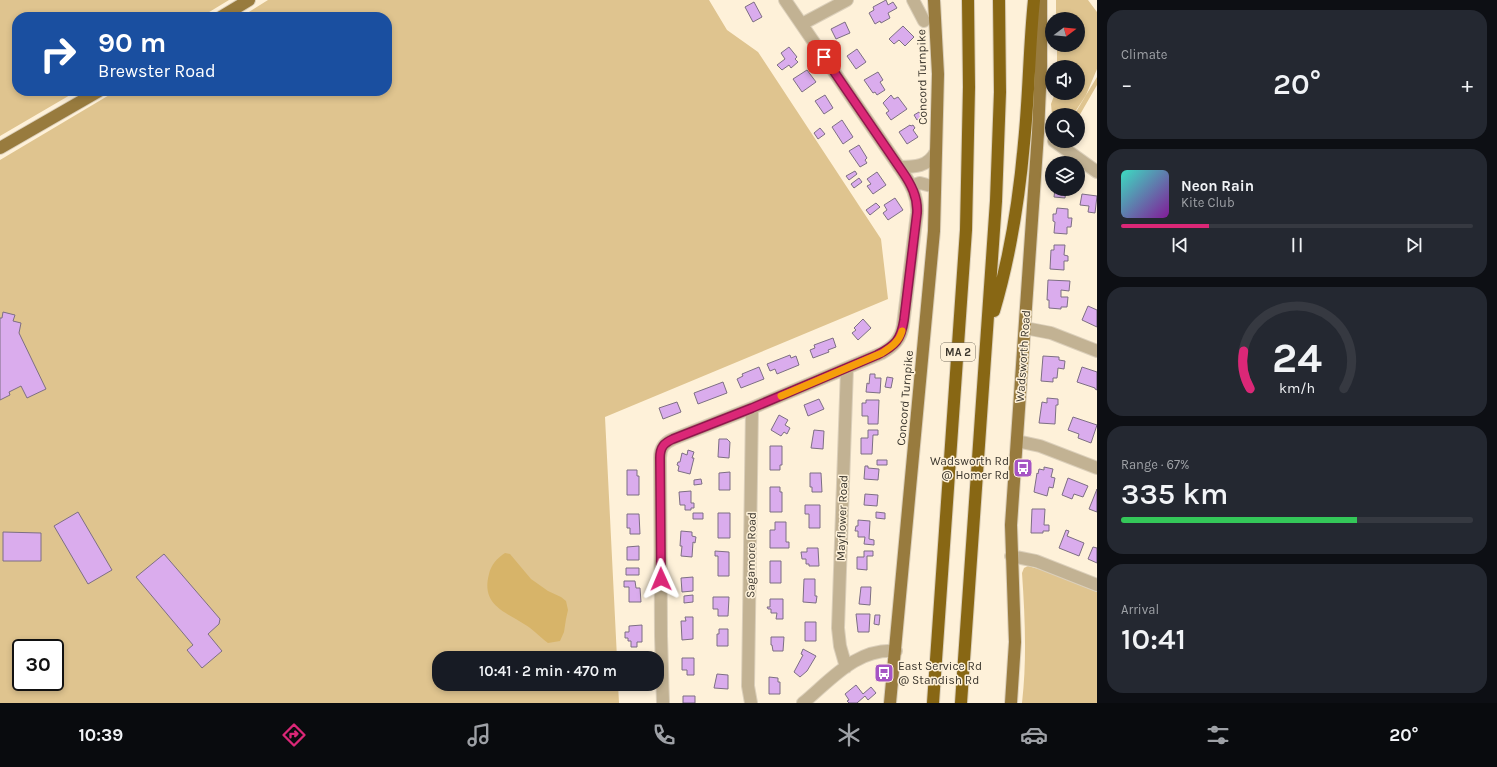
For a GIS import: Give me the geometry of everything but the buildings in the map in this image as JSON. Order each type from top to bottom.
[{"type":"highway","name":"MA 2","points":[[933,703],[966,230],[969,116],[968,0]]},
{"type":"highway","name":"MA 2","points":[[961,703],[987,344],[998,165],[1000,56],[999,0]]},
{"type":"highway","points":[[987,344],[1004,275],[1014,222],[1024,149],[1030,42],[1039,3]]},
{"type":"main road","points":[[229,12],[249,0]]},
{"type":"main road","name":"Concord Turnpike","points":[[890,703],[932,259],[938,63],[934,0]]},
{"type":"main road","name":"Wadsworth Road","points":[[1011,703],[1015,642],[1011,556],[1011,517],[1041,84],[1039,3]]},
{"type":"main road","points":[[0,148],[90,96]]},
{"type":"street","points":[[663,703],[660,458],[662,447],[666,442],[752,408],[890,348],[897,342],[901,335],[904,320],[917,213],[916,199],[911,186],[899,167],[785,0]]},
{"type":"street","points":[[802,24],[847,0]]},
{"type":"street","points":[[913,0],[924,21]]},
{"type":"street","points":[[1038,133],[1045,136]]},
{"type":"street","points":[[1064,148],[1097,172]]},
{"type":"street","points":[[899,167],[922,165],[931,159],[936,151]]},
{"type":"street","points":[[911,186],[920,183],[935,187]]},
{"type":"street","points":[[1025,328],[1056,334],[1097,351]]},
{"type":"street","name":"Mayflower Road","points":[[846,667],[840,646],[838,628],[847,368]]},
{"type":"street","name":"Sagamore Road","points":[[751,703],[748,686],[752,408]]},
{"type":"street","points":[[1017,442],[1040,446],[1097,468]]},
{"type":"street","points":[[1011,556],[1036,561],[1097,585]]},
{"type":"street","points":[[803,703],[857,659],[871,653],[881,651],[896,652]]},
{"type":"shaded area","points":[[0,0],[229,0],[209,12],[12,12],[12,96],[68,96],[0,136]]},
{"type":"shaded area","points":[[268,0],[709,0],[727,30],[758,52],[881,239],[888,299],[605,417],[617,651],[432,651],[432,691],[618,691],[619,703],[0,703],[0,160],[108,96],[392,96],[392,12],[249,12]]},
{"type":"shaded area","points":[[1056,0],[1088,0],[1097,12],[1097,69],[1085,97],[1085,60],[1057,60],[1057,52],[1085,52],[1085,12],[1056,12]]},
{"type":"shaded area","points":[[1097,77],[1097,85],[1084,108],[1078,108],[1083,100],[1085,100],[1085,97]]},
{"type":"shaded area","points":[[1052,100],[1083,100],[1078,108],[1051,108]]},
{"type":"shaded area","points":[[505,553],[510,554],[531,579],[566,601],[568,610],[564,632],[560,641],[548,643],[527,626],[502,610],[491,600],[488,593],[487,584],[490,571],[499,557]]},
{"type":"shaded area","points":[[1028,566],[1097,592],[1097,703],[1022,703],[1025,670],[1025,638],[1022,573],[1024,568]]},
{"type":"slow traffic","points":[[781,396],[882,353],[894,345],[902,331]]},
{"type":"place","name":"Wadsworth Rd @ Homer Rd","points":[[1023,468]]},
{"type":"place","name":"East Service Rd @ Standish Rd","points":[[884,673]]},
{"type":"route","points":[[661,579],[660,458],[661,450],[664,444],[877,355],[894,345],[901,335],[917,213],[916,199],[911,186],[902,171],[824,57]]}]
